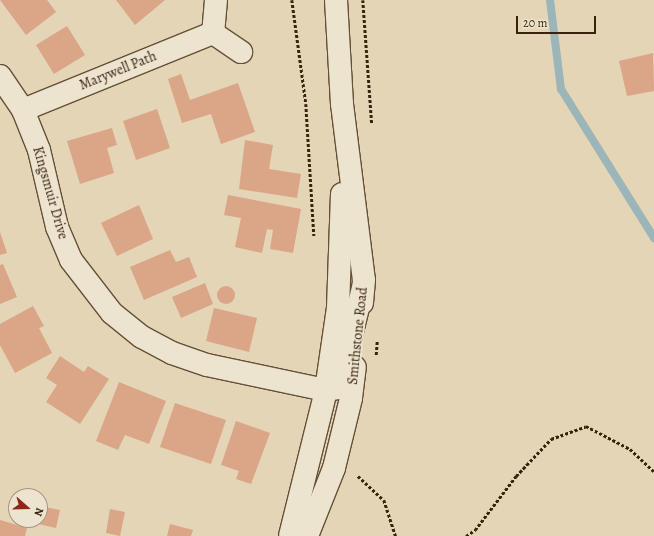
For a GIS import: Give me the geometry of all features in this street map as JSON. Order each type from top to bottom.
[{"type":"street","points":[[216,0],[213,33],[241,52]]},
{"type":"street","name":"Smithstone Road","points":[[307,536],[334,468],[351,398],[363,288],[344,130],[336,0]]},
{"type":"street","name":"Marywell Path","points":[[23,110],[213,33]]},
{"type":"street","name":"Kingsmuir Drive","points":[[0,76],[23,110],[39,150],[57,227],[71,260],[112,313],[142,337],[172,353],[215,367],[326,390]]},
{"type":"street","name":"Smithstone Road","points":[[290,536],[326,390],[338,308],[344,130]]},
{"type":"street","points":[[326,390],[338,388],[363,288]]},
{"type":"path","points":[[292,0],[306,104],[314,239]]},
{"type":"path","points":[[466,536],[475,530],[516,476],[551,439],[586,426],[630,449],[654,471]]},
{"type":"path","points":[[334,468],[359,476],[384,500],[396,536]]},
{"type":"building","points":[[0,0],[47,0],[56,12],[26,35]]},
{"type":"building","points":[[116,0],[165,0],[135,25]]},
{"type":"building","points":[[67,26],[85,55],[54,74],[36,45]]},
{"type":"building","points":[[653,53],[654,91],[627,96],[619,61]]},
{"type":"building","points":[[181,74],[190,100],[238,83],[255,132],[221,144],[211,114],[182,123],[168,79]]},
{"type":"building","points":[[157,109],[170,148],[136,160],[123,121]]},
{"type":"building","points":[[112,128],[117,145],[107,148],[114,173],[80,184],[67,141]]},
{"type":"building","points":[[245,140],[273,145],[269,169],[301,174],[297,198],[239,189]]},
{"type":"building","points":[[228,195],[301,209],[293,253],[270,249],[273,230],[267,229],[262,253],[235,247],[241,218],[224,215]]},
{"type":"building","points":[[139,205],[153,239],[117,256],[101,223]]},
{"type":"building","points":[[0,232],[7,253],[0,255]]},
{"type":"building","points":[[170,250],[176,262],[189,257],[197,277],[144,300],[130,267]]},
{"type":"building","points":[[3,264],[17,297],[0,304],[0,265]]},
{"type":"building","points":[[205,283],[213,304],[181,318],[172,297]]},
{"type":"building","points":[[222,286],[230,286],[235,291],[233,302],[230,304],[222,304],[217,299],[217,291]]},
{"type":"building","points":[[33,306],[44,326],[39,328],[52,353],[15,373],[0,345],[0,324]]},
{"type":"building","points":[[214,308],[257,318],[249,352],[206,341]]},
{"type":"building","points":[[60,356],[84,372],[88,366],[109,379],[80,424],[46,402],[57,385],[46,378]]},
{"type":"building","points":[[119,382],[166,401],[149,444],[125,435],[118,450],[96,441]]},
{"type":"building","points":[[175,403],[226,420],[211,464],[160,447]]},
{"type":"building","points":[[236,421],[270,433],[251,484],[236,479],[239,471],[221,465]]},
{"type":"building","points":[[48,508],[60,510],[56,528],[48,526]]},
{"type":"building","points":[[110,509],[125,512],[120,536],[106,533]]},
{"type":"building","points":[[0,520],[8,522],[8,528],[27,528],[25,536],[0,536]]},
{"type":"building","points":[[170,524],[193,530],[191,536],[167,536]]},
{"type":"waterway","points":[[550,0],[561,89],[654,238]]}]
